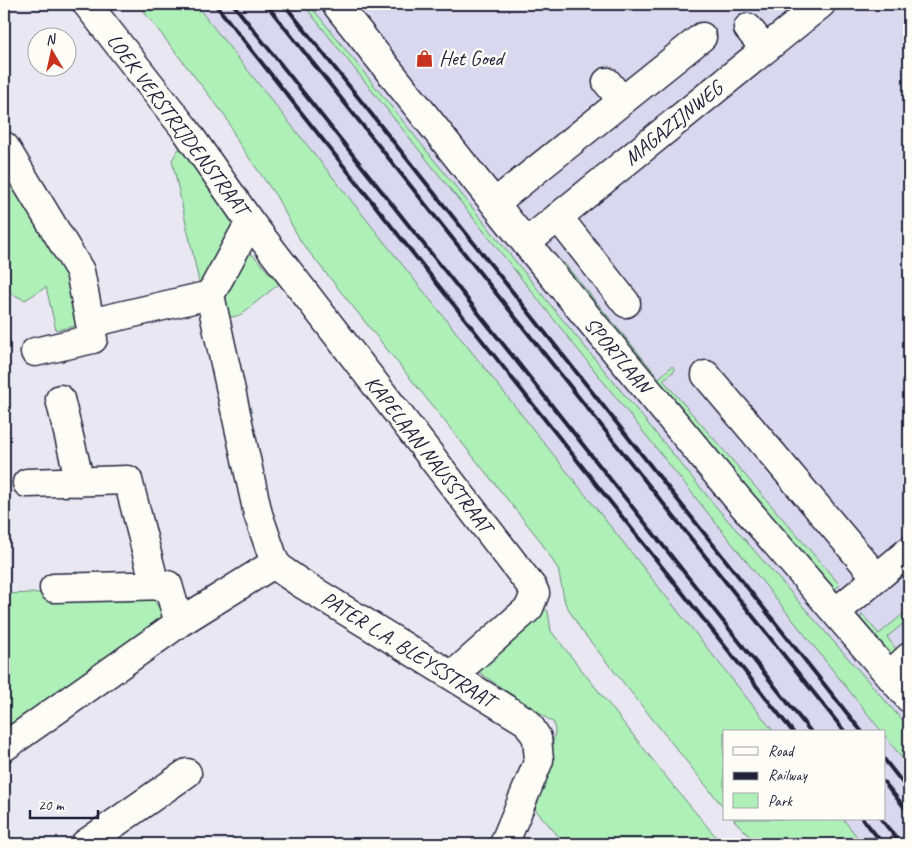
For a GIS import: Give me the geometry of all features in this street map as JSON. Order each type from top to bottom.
[{"type":"street","name":"LOEK VERSTRIJDENSTRAAT","points":[[87,4],[185,129],[250,222],[210,294]]},
{"type":"street","name":"SPORTLAAN","points":[[336,4],[526,243],[737,498],[836,612],[900,666],[909,698]]},
{"type":"street","name":"MAGAZIJNWEG","points":[[526,243],[821,4]]},
{"type":"street","points":[[748,28],[764,49]]},
{"type":"street","points":[[494,203],[544,148],[614,92],[702,37]]},
{"type":"street","points":[[4,146],[80,271],[93,339],[35,352]]},
{"type":"street","points":[[558,217],[626,303]]},
{"type":"street","name":"KAPELAAN NAUSSTRAAT","points":[[250,222],[535,593],[529,608],[452,676]]},
{"type":"street","points":[[4,747],[179,622],[274,563],[258,514],[210,294],[90,323]]},
{"type":"street","points":[[706,375],[877,578]]},
{"type":"street","points":[[60,399],[80,482]]},
{"type":"street","points":[[28,484],[128,480],[155,585]]},
{"type":"street","points":[[836,612],[909,551]]},
{"type":"street","name":"PATER L.A. BLEYSSTRAAT","points":[[274,563],[283,572],[527,722],[536,738],[539,760],[504,844]]},
{"type":"street","points":[[54,588],[168,585],[179,622]]},
{"type":"street","points":[[85,844],[187,773]]},
{"type":"shaded area","points":[[195,4],[909,4],[909,844],[863,844],[844,820],[886,820],[886,730],[772,730]]},
{"type":"green space","points":[[138,4],[195,4],[772,730],[723,730],[723,807],[581,630],[565,603],[558,569],[539,539],[301,242],[276,196],[238,142],[226,117]]},
{"type":"green space","points":[[303,4],[309,4],[544,297],[718,509],[909,728],[909,767],[886,738],[886,730],[880,730]]},
{"type":"green space","points":[[182,144],[234,213],[233,229],[200,286],[172,160]]},
{"type":"green space","points":[[4,171],[74,283],[81,325],[56,330],[46,287],[25,300],[8,292],[4,280]]},
{"type":"green space","points":[[250,254],[279,284],[240,315],[232,317],[225,314],[220,288],[244,255]]},
{"type":"green space","points":[[564,263],[659,378],[672,366],[675,370],[663,380],[840,585],[835,589],[822,581],[560,266]]},
{"type":"green space","points":[[134,590],[149,593],[162,612],[162,619],[4,729],[4,594]]},
{"type":"green space","points":[[538,605],[548,611],[551,631],[671,783],[722,844],[565,844],[529,802],[553,742],[554,723],[474,669]]},
{"type":"green space","points":[[909,609],[909,619],[887,637],[896,649],[894,654],[888,654],[860,621],[862,614],[879,634]]},
{"type":"green space","points":[[734,820],[844,820],[863,844],[755,844]]},
{"type":"railway","points":[[215,4],[791,730]]},
{"type":"railway","points":[[233,4],[809,730]]},
{"type":"railway","points":[[266,4],[843,730]]},
{"type":"railway","points":[[284,4],[860,730]]},
{"type":"railway","points":[[886,762],[909,791]]},
{"type":"railway","points":[[886,784],[909,813]]},
{"type":"railway","points":[[864,820],[883,844]]},
{"type":"railway","points":[[882,820],[901,844]]},
{"type":"place","name":"Het Goed","points":[[425,58]]}]
